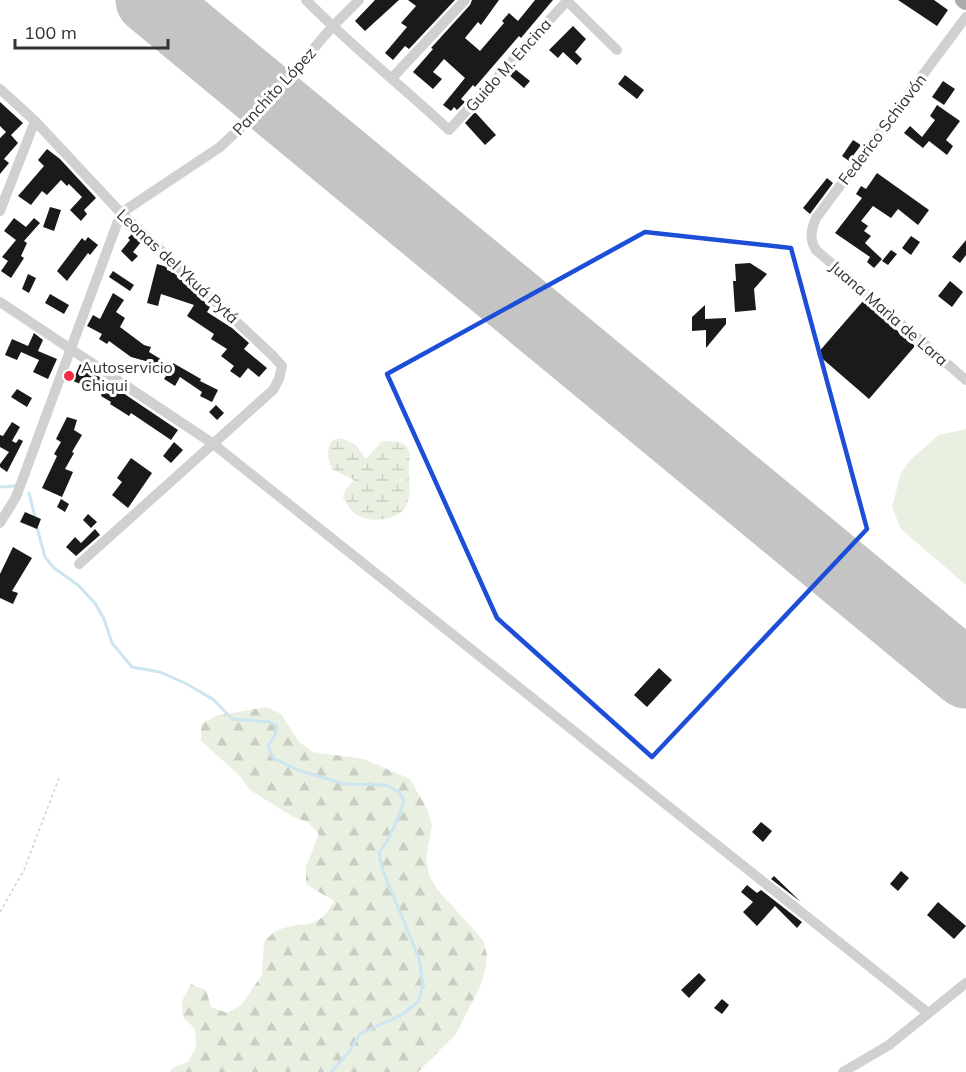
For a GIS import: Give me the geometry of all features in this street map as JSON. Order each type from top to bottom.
[{"type":"street","points":[[306,0],[332,27],[392,78],[465,0]]},
{"type":"street","name":"Panchito López","points":[[121,213],[220,147],[270,100],[332,27],[359,0]]},
{"type":"street","points":[[566,0],[617,50]]},
{"type":"street","name":"Guido M. Encina","points":[[392,78],[449,130],[566,0]]},
{"type":"street","name":"Federico Schiavón","points":[[813,245],[812,228],[816,218],[966,17]]},
{"type":"street","name":"Leonas del Ykuá Pytá","points":[[0,89],[35,121],[121,213],[282,366],[273,390],[212,443]]},
{"type":"street","points":[[0,211],[35,121]]},
{"type":"street","points":[[0,524],[16,497],[121,213]]},
{"type":"street","name":"Juana Marìa de Lara","points":[[813,245],[966,380]]},
{"type":"street","points":[[0,302],[212,443],[928,1013]]},
{"type":"street","points":[[79,564],[212,443]]},
{"type":"street","points":[[843,1072],[889,1045],[966,983]]},
{"type":"path","points":[[0,912],[24,870],[58,778]]},
{"type":"highlighted area","points":[[645,232],[791,248],[867,529],[652,757],[497,618],[387,374]]},
{"type":"green space","points":[[966,429],[966,585],[901,529],[892,507],[901,473],[910,460],[939,435]]},
{"type":"green space","points":[[341,438],[356,445],[366,459],[382,441],[400,443],[407,447],[410,455],[409,495],[404,510],[393,517],[378,520],[358,516],[349,508],[343,498],[345,490],[354,480],[332,469],[328,454],[333,440]]},
{"type":"green space","points":[[266,707],[281,714],[299,742],[313,752],[364,759],[410,779],[427,809],[432,825],[426,859],[429,875],[437,889],[483,940],[487,955],[480,987],[456,1034],[418,1072],[170,1072],[172,1068],[188,1062],[196,1047],[195,1029],[183,1017],[182,1001],[191,984],[206,990],[211,1007],[227,1013],[242,1004],[262,975],[264,942],[278,930],[316,921],[328,911],[334,901],[306,884],[306,867],[319,834],[308,822],[293,817],[250,790],[240,776],[201,741],[201,724],[216,716]]},
{"type":"building","points":[[375,0],[399,0],[365,31],[355,21]]},
{"type":"building","points":[[408,0],[455,0],[409,49],[405,46],[393,60],[385,53],[407,27],[401,23],[416,6]]},
{"type":"building","points":[[472,0],[499,0],[481,25],[478,22],[465,38],[480,51],[504,23],[502,21],[509,13],[518,21],[535,0],[553,0],[475,87],[473,85],[461,99],[465,102],[457,110],[454,107],[451,111],[443,105],[465,78],[444,59],[433,72],[442,79],[433,89],[413,72]]},
{"type":"building","points":[[898,0],[934,0],[948,10],[937,26]]},
{"type":"building","points":[[573,26],[586,39],[575,52],[582,59],[577,65],[563,52],[558,58],[549,50]]},
{"type":"building","points":[[515,69],[530,81],[524,88],[509,75]]},
{"type":"building","points":[[625,75],[644,90],[637,99],[618,84]]},
{"type":"building","points":[[943,81],[955,89],[944,105],[932,97]]},
{"type":"building","points":[[0,102],[23,123],[11,135],[18,143],[4,159],[9,163],[0,174],[0,138],[6,132],[0,126]]},
{"type":"building","points":[[937,105],[960,121],[946,140],[953,146],[947,155],[929,141],[923,148],[904,133],[910,126],[922,137],[935,120],[930,116]]},
{"type":"building","points":[[475,112],[496,135],[485,145],[465,123]]},
{"type":"building","points":[[853,140],[861,145],[849,161],[842,156]]},
{"type":"building","points":[[47,149],[60,159],[96,198],[84,210],[87,214],[81,221],[70,210],[82,197],[69,184],[67,186],[61,180],[47,195],[42,191],[31,205],[18,196],[44,166],[38,160]]},
{"type":"building","points":[[877,173],[929,210],[918,225],[898,209],[891,218],[873,206],[861,221],[868,226],[864,231],[871,236],[865,243],[882,259],[874,268],[867,262],[870,257],[835,233],[862,198],[856,194],[861,186],[866,189]]},
{"type":"building","points":[[827,178],[833,183],[810,214],[803,208]]},
{"type":"building","points":[[50,207],[61,210],[54,231],[43,227]]},
{"type":"building","points":[[14,218],[26,227],[34,218],[40,223],[24,241],[27,243],[21,256],[24,258],[11,278],[1,271],[8,261],[2,257],[16,240],[4,231]]},
{"type":"building","points":[[132,234],[141,242],[133,252],[138,256],[132,262],[121,251]]},
{"type":"building","points":[[911,236],[920,242],[911,255],[902,248]]},
{"type":"building","points":[[88,237],[98,245],[90,255],[88,253],[67,281],[57,271],[82,238],[85,241]]},
{"type":"building","points":[[966,240],[966,255],[960,263],[952,257]]},
{"type":"building","points":[[891,250],[897,254],[888,265],[882,261]]},
{"type":"building","points":[[750,263],[767,274],[754,289],[756,310],[735,312],[733,281],[736,281],[735,264]]},
{"type":"building","points":[[157,264],[173,272],[210,307],[207,312],[232,328],[249,343],[244,349],[267,368],[259,377],[248,368],[240,378],[230,371],[234,366],[221,356],[227,349],[211,339],[214,334],[187,316],[194,305],[161,294],[158,306],[147,303]]},
{"type":"building","points":[[113,271],[134,285],[130,291],[109,277]]},
{"type":"building","points":[[28,274],[36,278],[29,293],[22,289]]},
{"type":"building","points":[[950,281],[963,292],[952,307],[938,296]]},
{"type":"building","points":[[113,293],[124,300],[116,312],[125,318],[120,327],[144,345],[151,347],[149,352],[172,366],[173,363],[218,390],[212,402],[200,396],[202,392],[180,377],[175,386],[164,379],[166,376],[147,365],[149,362],[131,357],[109,341],[107,344],[99,339],[102,334],[87,326],[93,315],[100,319]]},
{"type":"building","points":[[50,294],[69,305],[64,314],[45,303]]},
{"type":"building","points":[[863,301],[915,346],[869,399],[817,354]]},
{"type":"building","points":[[705,305],[705,319],[726,318],[726,324],[706,348],[706,330],[692,331],[692,317]]},
{"type":"building","points":[[34,333],[43,340],[38,351],[57,359],[48,379],[33,372],[39,360],[21,352],[17,360],[5,355],[12,339],[28,346]]},
{"type":"building","points":[[80,364],[178,430],[171,440],[131,413],[129,416],[110,404],[111,402],[101,396],[102,393],[73,381]]},
{"type":"building","points":[[17,389],[32,398],[27,407],[11,397]]},
{"type":"building","points":[[216,405],[224,413],[217,420],[209,412]]},
{"type":"building","points":[[67,417],[77,420],[74,430],[82,435],[65,469],[73,472],[62,497],[42,488],[57,456],[54,454],[61,442],[56,439]]},
{"type":"building","points":[[12,422],[20,427],[12,441],[16,443],[19,439],[23,441],[7,472],[0,467],[9,452],[0,447],[0,435],[3,436]]},
{"type":"building","points":[[174,442],[183,450],[171,463],[163,456]]},
{"type":"building","points":[[131,458],[152,473],[128,508],[112,495],[122,482],[117,478]]},
{"type":"building","points":[[61,499],[69,504],[65,512],[57,507]]},
{"type":"building","points":[[25,512],[41,519],[37,529],[20,522]]},
{"type":"building","points":[[88,514],[97,522],[91,528],[83,520]]},
{"type":"building","points":[[95,529],[100,535],[76,556],[66,547],[75,537],[81,543]]},
{"type":"building","points":[[13,547],[32,558],[12,591],[18,593],[13,604],[0,598],[0,574]]},
{"type":"building","points":[[659,668],[672,680],[647,707],[634,695]]},
{"type":"building","points":[[761,822],[772,831],[763,842],[752,832]]},
{"type":"building","points":[[901,871],[909,878],[898,891],[890,884]]},
{"type":"building","points":[[774,876],[801,902],[771,879]]},
{"type":"building","points":[[747,885],[757,893],[761,890],[802,922],[797,928],[775,906],[757,926],[743,912],[753,902],[741,892]]},
{"type":"building","points":[[938,902],[966,926],[954,939],[927,915]]},
{"type":"building","points":[[699,973],[706,980],[689,998],[681,990]]},
{"type":"building","points":[[722,999],[729,1005],[722,1014],[714,1008]]},
{"type":"waterway","points":[[0,487],[15,486]]},
{"type":"waterway","points":[[29,493],[35,517]]},
{"type":"waterway","points":[[36,524],[45,557],[54,568],[78,585],[95,603],[104,619],[112,643],[132,667],[160,672],[187,684],[214,700],[232,719],[270,722],[277,726],[275,735],[268,746],[273,758],[298,770],[344,784],[387,785],[400,793],[404,801],[402,808],[391,835],[379,853],[383,871],[419,958],[423,985],[418,1002],[403,1014],[360,1034],[349,1052],[331,1072]]},
{"type":"runway","points":[[150,0],[966,674]]},
{"type":"place","name":"Autoservicio Chiqui","points":[[69,376]]}]
